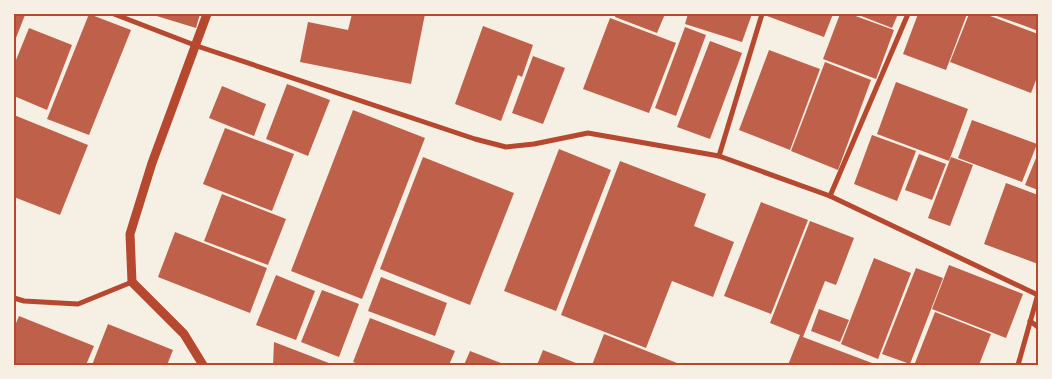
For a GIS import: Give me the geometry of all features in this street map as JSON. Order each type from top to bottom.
[{"type":"street","points":[[114,14],[197,46],[475,139],[506,147],[534,144],[588,133],[720,156],[830,196],[1038,294],[1018,365]]},
{"type":"street","points":[[203,365],[184,334],[132,282],[130,234],[152,163],[197,46],[207,14]]},
{"type":"street","points":[[720,156],[762,14]]},
{"type":"street","points":[[830,196],[908,14]]},
{"type":"street","points":[[14,298],[24,301],[78,304],[132,282]]},
{"type":"street","points":[[1030,322],[1038,327]]},
{"type":"building","points":[[14,14],[25,15],[14,43]]},
{"type":"building","points":[[89,14],[131,30],[89,135],[47,119]]},
{"type":"building","points":[[150,14],[200,14],[196,28]]},
{"type":"building","points":[[352,14],[425,14],[411,84],[300,62],[308,22],[348,30]]},
{"type":"building","points":[[616,14],[665,14],[657,33],[615,17]]},
{"type":"building","points":[[688,14],[752,14],[742,42],[685,24]]},
{"type":"building","points":[[767,14],[833,14],[824,37],[767,16]]},
{"type":"building","points":[[840,14],[850,14],[894,30],[876,79],[823,59]]},
{"type":"building","points":[[856,14],[898,14],[892,28]]},
{"type":"building","points":[[918,14],[967,14],[946,70],[903,54]]},
{"type":"building","points":[[969,14],[985,14],[1038,34],[1038,75],[1031,93],[950,62]]},
{"type":"building","points":[[991,14],[1038,14],[1038,31],[1025,26]]},
{"type":"building","points":[[610,18],[676,43],[649,113],[583,89]]},
{"type":"building","points":[[483,26],[533,45],[522,77],[518,75],[501,121],[455,104]]},
{"type":"building","points":[[685,27],[706,35],[676,116],[655,108]]},
{"type":"building","points":[[29,28],[72,45],[47,110],[14,96],[14,65]]},
{"type":"building","points":[[710,41],[742,53],[710,139],[677,127]]},
{"type":"building","points":[[769,50],[820,69],[790,150],[739,130]]},
{"type":"building","points":[[533,56],[565,68],[543,124],[512,113]]},
{"type":"building","points":[[825,62],[871,80],[838,170],[791,151]]},
{"type":"building","points":[[896,82],[968,109],[949,161],[877,134]]},
{"type":"building","points":[[287,84],[330,100],[308,156],[266,139]]},
{"type":"building","points":[[222,86],[266,104],[254,136],[209,118]]},
{"type":"building","points":[[353,110],[425,138],[362,299],[291,271]]},
{"type":"building","points":[[14,115],[88,145],[60,215],[14,197]]},
{"type":"building","points":[[972,120],[1037,144],[1022,182],[958,158]]},
{"type":"building","points":[[225,128],[294,154],[272,211],[203,184]]},
{"type":"building","points":[[872,135],[916,151],[897,201],[854,184]]},
{"type":"building","points":[[559,149],[611,170],[556,311],[504,291]]},
{"type":"building","points":[[919,154],[946,164],[932,200],[905,190]]},
{"type":"building","points":[[423,157],[514,193],[470,305],[380,269]]},
{"type":"building","points":[[951,157],[973,165],[950,226],[928,218]]},
{"type":"building","points":[[1036,158],[1038,158],[1038,190],[1025,185]]},
{"type":"building","points":[[620,161],[706,194],[694,226],[734,242],[713,297],[672,281],[646,348],[561,315]]},
{"type":"building","points":[[1006,183],[1038,195],[1038,264],[984,244]]},
{"type":"building","points":[[222,194],[286,219],[268,265],[204,241]]},
{"type":"building","points":[[761,202],[808,220],[771,314],[724,296]]},
{"type":"building","points":[[810,221],[854,238],[836,285],[825,281],[803,337],[872,363],[871,365],[788,365],[800,335],[770,323]]},
{"type":"building","points":[[175,232],[267,268],[250,313],[158,277]]},
{"type":"building","points":[[874,258],[911,273],[878,359],[841,344]]},
{"type":"building","points":[[949,265],[1023,294],[1006,338],[932,309]]},
{"type":"building","points":[[916,268],[943,278],[910,364],[882,354]]},
{"type":"building","points":[[276,275],[315,291],[296,340],[256,325]]},
{"type":"building","points":[[381,277],[447,303],[435,336],[368,311]]},
{"type":"building","points":[[322,290],[359,304],[339,357],[301,342]]},
{"type":"building","points":[[819,309],[849,320],[840,342],[811,331]]},
{"type":"building","points":[[935,312],[991,334],[979,365],[921,365],[915,363]]},
{"type":"building","points":[[19,316],[94,346],[86,365],[14,365],[14,328]]},
{"type":"building","points":[[370,318],[455,351],[449,365],[361,365],[353,362]]},
{"type":"building","points":[[108,324],[173,350],[167,365],[92,365]]},
{"type":"building","points":[[604,334],[682,365],[592,365]]},
{"type":"building","points":[[274,342],[334,365],[273,365]]},
{"type":"building","points":[[543,350],[581,365],[537,365]]},
{"type":"building","points":[[470,351],[506,365],[464,365]]}]
